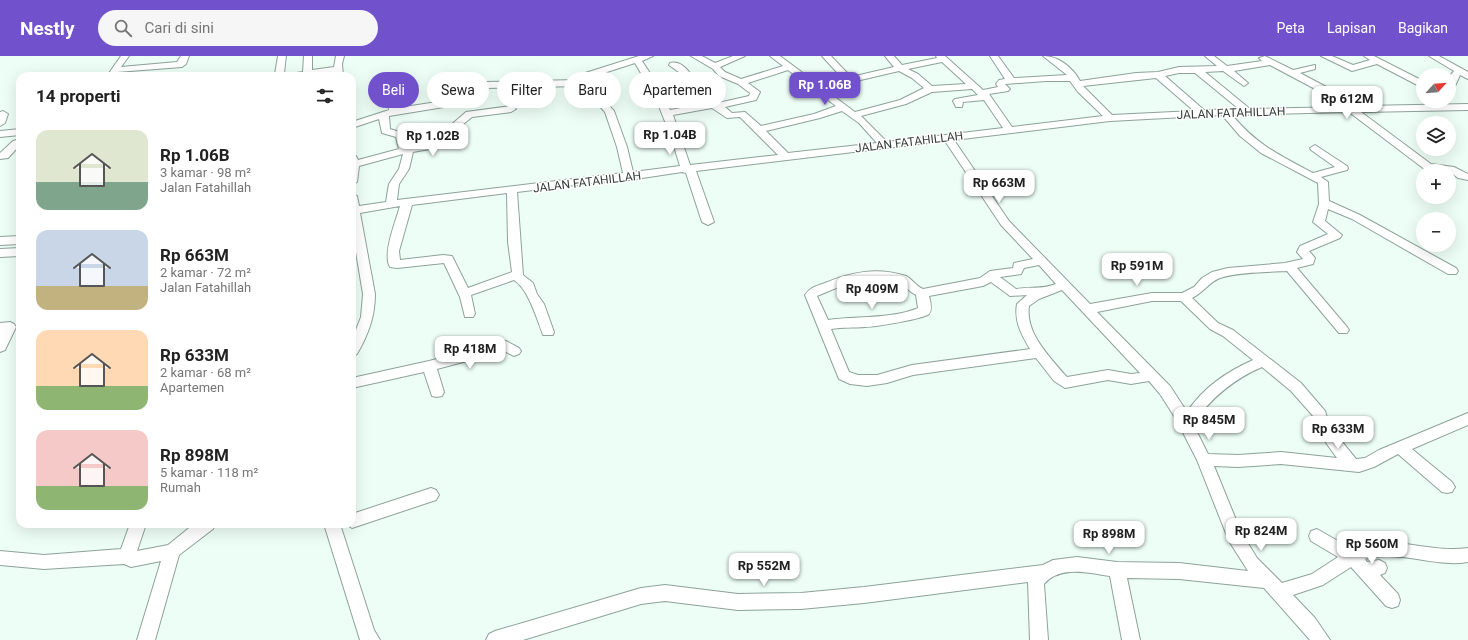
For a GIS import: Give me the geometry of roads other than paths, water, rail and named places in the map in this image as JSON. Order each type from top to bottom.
[{"type":"street","points":[[114,72],[125,56]]},
{"type":"street","points":[[121,72],[182,64],[185,56]]},
{"type":"street","points":[[279,72],[282,56]]},
{"type":"street","points":[[307,72],[308,56]]},
{"type":"street","points":[[338,72],[340,56]]},
{"type":"street","points":[[597,72],[649,56]]},
{"type":"street","points":[[695,56],[714,66],[722,74],[741,82],[755,92],[753,98],[726,104]]},
{"type":"street","points":[[714,66],[741,56]]},
{"type":"street","points":[[774,56],[854,115],[885,145]]},
{"type":"street","points":[[826,56],[849,80]]},
{"type":"street","points":[[889,56],[900,68],[915,76],[930,89]]},
{"type":"street","points":[[994,56],[1011,81]]},
{"type":"street","points":[[1047,56],[1066,68],[1081,90],[1110,118]]},
{"type":"street","points":[[1209,56],[1244,83]]},
{"type":"street","points":[[1260,56],[1291,73],[1328,90],[1356,109],[1427,166],[1452,170],[1462,176],[1468,177]]},
{"type":"street","points":[[1325,56],[1352,68],[1378,61]]},
{"type":"street","points":[[1368,56],[1416,81]]},
{"type":"street","points":[[1432,56],[1458,72],[1468,76]]},
{"type":"street","points":[[822,91],[849,80],[941,57],[981,92],[1010,130]]},
{"type":"street","points":[[637,59],[645,72]]},
{"type":"street","points":[[1141,85],[1179,70],[1225,69],[1270,62]]},
{"type":"street","points":[[673,65],[685,72]]},
{"type":"street","points":[[741,82],[790,67]]},
{"type":"street","points":[[1291,73],[1312,67]]},
{"type":"street","points":[[1197,70],[1247,111]]},
{"type":"street","points":[[854,115],[903,102],[930,89],[981,92],[1005,89],[1000,83],[1011,81],[1046,78],[1075,81],[1136,76],[1160,78],[1202,113]]},
{"type":"street","points":[[489,85],[564,83]]},
{"type":"street","points":[[959,105],[958,101],[981,92]]},
{"type":"street","points":[[739,102],[742,107],[742,114],[778,147],[786,158]]},
{"type":"street","name":"JALAN FATAHILLAH","points":[[1456,105],[1468,107]]},
{"type":"street","points":[[356,124],[394,111],[427,106]]},
{"type":"street","name":"JALAN FATAHILLAH","points":[[356,210],[406,202],[688,170],[1110,118],[1247,111],[1356,109],[1416,106]]},
{"type":"street","points":[[758,130],[817,116],[843,107]]},
{"type":"street","points":[[605,108],[608,111],[622,147],[629,177]]},
{"type":"street","points":[[666,108],[708,222]]},
{"type":"street","points":[[668,113],[702,108]]},
{"type":"street","points":[[718,108],[730,116],[742,114]]},
{"type":"street","points":[[406,150],[413,140],[425,132],[454,127],[469,114],[511,109]]},
{"type":"street","points":[[1088,309],[1152,297],[1184,297],[1198,290],[1206,281],[1216,275],[1228,272],[1289,266],[1309,261],[1309,258],[1302,251],[1306,247],[1335,236],[1335,232],[1319,222],[1324,203],[1323,192],[1325,184],[1321,180],[1277,158],[1253,142],[1225,112]]},
{"type":"street","points":[[384,115],[385,130],[400,135],[406,150],[404,170],[394,184],[391,204]]},
{"type":"street","points":[[0,134],[16,132]]},
{"type":"street","points":[[650,140],[676,136]]},
{"type":"street","points":[[947,137],[1005,223],[1165,390],[1174,403],[1204,460],[1235,536],[1251,563],[1309,624],[1321,640]]},
{"type":"street","points":[[1,157],[16,144]]},
{"type":"street","points":[[356,165],[406,150],[458,145]]},
{"type":"street","points":[[1312,176],[1343,168],[1315,148]]},
{"type":"street","points":[[1,157],[16,155]]},
{"type":"street","points":[[512,191],[514,242],[518,273],[516,276]]},
{"type":"street","points":[[986,194],[1009,191]]},
{"type":"street","points":[[406,202],[393,250],[395,264],[430,259],[448,259],[464,293],[469,314]]},
{"type":"street","points":[[1324,203],[1356,217],[1452,271]]},
{"type":"street","points":[[356,228],[368,294],[369,309],[364,332],[356,345]]},
{"type":"street","points":[[0,241],[16,240]]},
{"type":"street","points":[[2,255],[16,253]]},
{"type":"street","points":[[1038,350],[1031,354],[912,370],[903,374],[854,381],[844,375],[812,298],[812,293],[851,278],[865,275],[896,277],[905,280],[913,289],[922,293],[952,286],[983,282],[992,277],[994,274],[1018,270],[1020,265],[1040,261]]},
{"type":"street","points":[[1289,266],[1343,330]]},
{"type":"street","points":[[464,293],[516,276]]},
{"type":"street","points":[[516,276],[527,283],[531,295],[538,304],[548,332]]},
{"type":"street","points":[[992,277],[1014,293],[1029,291],[1041,293]]},
{"type":"street","points":[[1064,285],[1041,293],[1023,304],[1021,311],[1026,334],[1047,360],[1061,381],[1066,382],[1108,375],[1131,379],[1151,376]]},
{"type":"street","points":[[824,324],[846,322],[865,323],[917,314],[924,311],[925,306],[922,293]]},
{"type":"street","points":[[1184,297],[1214,326],[1228,333],[1291,382],[1308,399],[1320,415],[1324,429],[1352,466]]},
{"type":"street","points":[[0,347],[10,327]]},
{"type":"street","points":[[356,382],[429,366],[506,346],[514,351]]},
{"type":"street","points":[[1187,429],[1202,400],[1222,381],[1241,370],[1264,361]]},
{"type":"street","points":[[429,366],[437,392]]},
{"type":"street","points":[[1204,460],[1238,461],[1281,458],[1352,466],[1369,463],[1384,454],[1468,419]]},
{"type":"street","points":[[1401,448],[1448,487]]},
{"type":"street","points":[[356,520],[431,495]]},
{"type":"street","points":[[127,556],[137,528]]},
{"type":"street","points":[[0,558],[44,562],[127,556],[131,560],[137,560],[172,551],[201,528]]},
{"type":"street","points":[[337,528],[367,635],[371,640]]},
{"type":"street","points":[[1317,536],[1372,569],[1392,600]]},
{"type":"street","points":[[495,640],[641,596],[665,593],[738,602],[801,601],[864,595],[1044,572],[1053,568],[1077,564],[1116,570],[1179,571],[1273,587],[1317,580],[1358,553],[1368,551],[1394,549],[1456,556],[1468,555]]},
{"type":"street","points":[[146,639],[172,551]]},
{"type":"street","points":[[1116,570],[1131,640]]},
{"type":"street","points":[[1039,640],[1036,581],[1044,572]]}]
